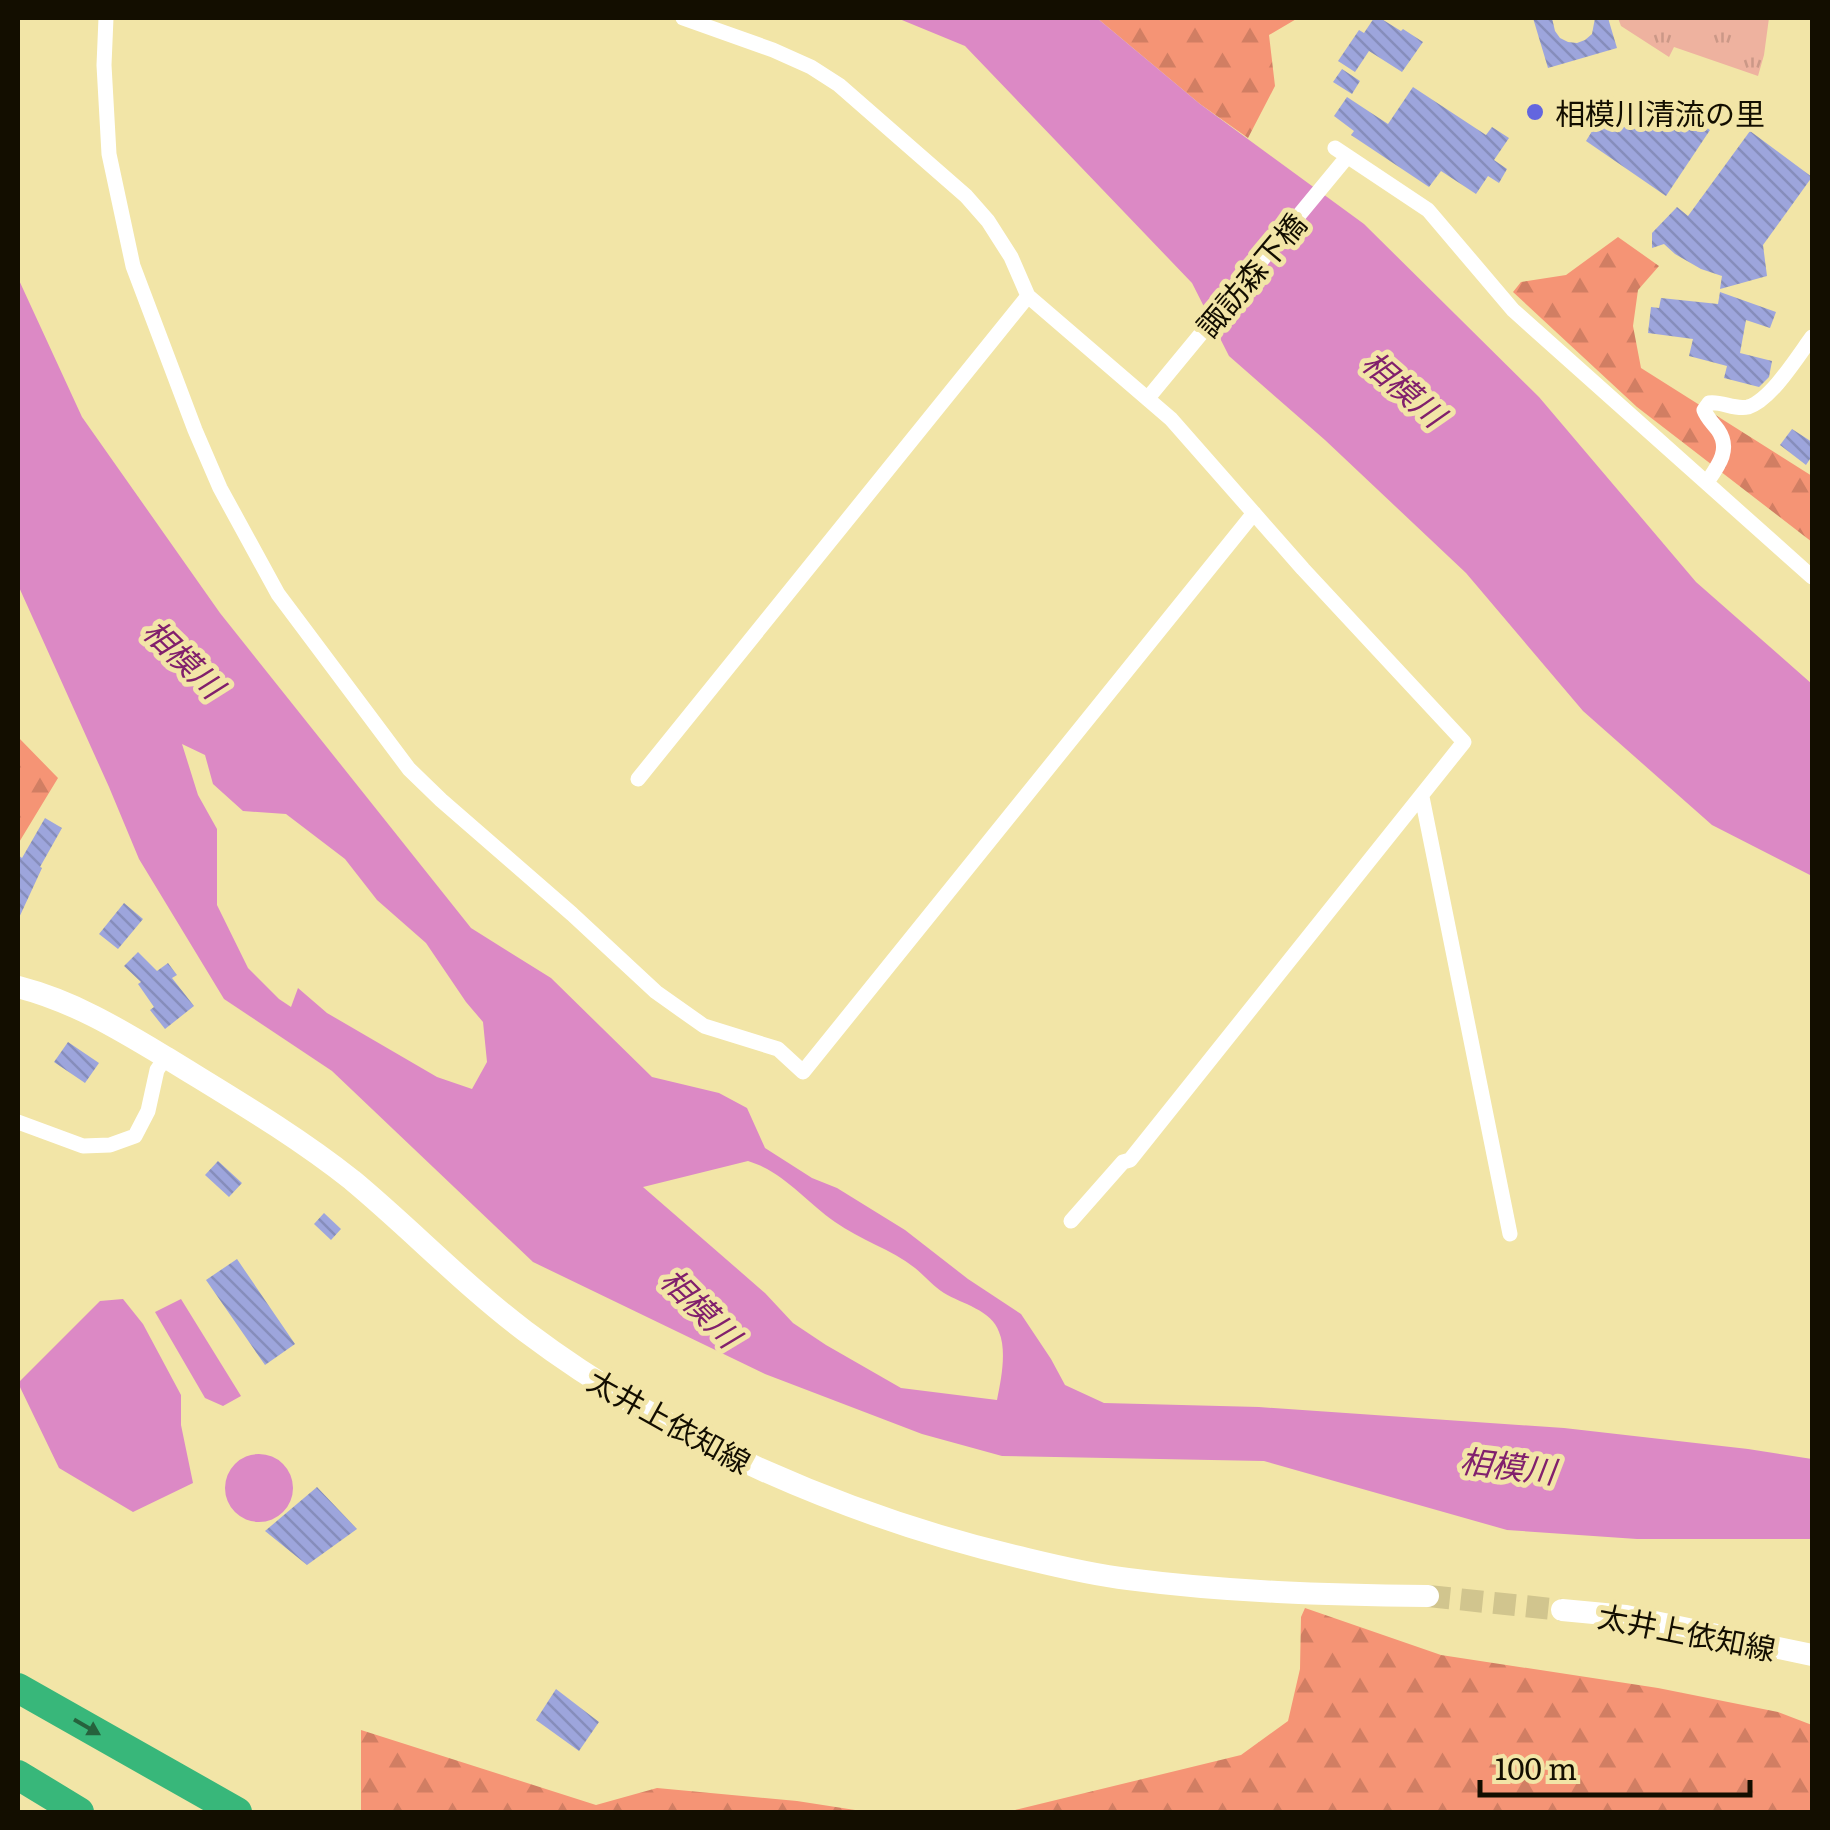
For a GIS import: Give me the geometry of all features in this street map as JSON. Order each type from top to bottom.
[{"type":"highway","points":[[18,1688],[236,1812]]},
{"type":"highway","points":[[18,1776],[79,1812]]},
{"type":"main road","name":"太井上依知線","points":[[18,987],[77,1006],[262,1115],[353,1181],[510,1319],[586,1374],[671,1424],[763,1470],[852,1506],[978,1548],[1126,1579],[1293,1594],[1428,1596]]},
{"type":"main road","name":"太井上依知線","points":[[1562,1610],[1626,1616],[1812,1655]]},
{"type":"street","points":[[106,18],[104,64],[109,154],[133,266],[194,430],[220,488],[278,594],[409,768],[441,800],[656,992],[704,1026],[778,1049],[803,1072],[1254,513]]},
{"type":"street","points":[[683,18],[773,50],[839,85],[966,196],[988,220],[1011,257],[1028,296],[1171,419],[1464,742],[1130,1160],[1123,1162],[1072,1222]]},
{"type":"street","name":"諏訪森下橋","points":[[1148,398],[1341,156],[1428,210],[1513,310],[1707,482]]},
{"type":"street","points":[[638,779],[1028,296]]},
{"type":"street","points":[[1812,337],[1779,381],[1756,402],[1746,407],[1709,403],[1704,410],[1723,439],[1724,450],[1707,482],[1812,577]]},
{"type":"street","points":[[1422,797],[1510,1234]]},
{"type":"street","points":[[18,1122],[84,1146],[110,1145],[136,1136],[148,1112],[157,1070],[166,1058]]},
{"type":"green space","points":[[1097,18],[1298,18],[1269,35],[1275,86],[1248,138],[1200,104]]},
{"type":"green space","points":[[1618,18],[1769,18],[1758,76],[1674,47],[1669,57],[1621,26]]},
{"type":"green space","points":[[1618,237],[1659,266],[1638,290],[1633,326],[1641,368],[1812,476],[1812,542],[1637,407],[1513,292],[1521,282],[1566,275]]},
{"type":"green space","points":[[18,737],[58,778],[18,844]]},
{"type":"green space","points":[[1305,1608],[1441,1655],[1658,1688],[1778,1712],[1812,1725],[1812,1812],[1007,1812],[1241,1755],[1288,1721],[1300,1669],[1301,1617]]},
{"type":"green space","points":[[361,1730],[596,1805],[657,1788],[868,1812],[361,1812]]},
{"type":"water","name":"相模川","points":[[897,18],[1097,18],[1200,104],[1364,224],[1539,397],[1696,582],[1812,684],[1812,876],[1712,825],[1583,711],[1466,573],[1229,356],[1192,283],[965,46]]},
{"type":"water","name":"相模川","points":[[18,278],[82,417],[220,613],[471,928],[551,978],[652,1077],[719,1093],[747,1108],[765,1148],[905,1230],[1021,1314],[1065,1385],[1104,1403],[1259,1407],[1564,1428],[1812,1459],[1812,1539],[1637,1539],[1507,1530],[1264,1461],[1002,1456],[922,1434],[765,1374],[533,1262],[332,1071],[224,999],[139,859],[18,585]],"holes":[[[182,744],[205,755],[213,784],[243,811],[286,814],[345,859],[377,900],[426,943],[483,1022],[487,1062],[472,1089],[437,1077],[327,1013],[298,988],[291,1007],[248,968],[217,905],[217,829],[198,795]],[[748,1161],[773,1172],[835,1222],[906,1261],[944,1293],[990,1318],[1003,1348],[997,1400],[901,1388],[826,1345],[793,1323],[765,1293],[643,1187]]]},
{"type":"water","points":[[123,1299],[143,1324],[181,1395],[181,1425],[193,1483],[133,1512],[59,1468],[18,1383],[100,1301]]},
{"type":"water","points":[[181,1299],[241,1396],[223,1406],[205,1398],[155,1312]]},
{"type":"water","points":[[259,1454],[283,1464],[293,1488],[283,1512],[259,1522],[235,1512],[225,1488],[235,1464]]},
{"type":"building","points":[[1374,18],[1423,42],[1402,72],[1369,51],[1355,72],[1338,61],[1359,30],[1364,33]]},
{"type":"building","points":[[1533,18],[1552,18],[1560,38],[1577,43],[1592,34],[1595,18],[1608,18],[1617,48],[1548,68]]},
{"type":"building","points":[[1342,69],[1360,81],[1352,94],[1333,82]]},
{"type":"building","points":[[1413,87],[1486,135],[1492,127],[1509,138],[1494,160],[1507,169],[1499,183],[1488,176],[1476,194],[1441,171],[1429,187],[1351,135],[1354,131],[1334,116],[1347,97],[1388,124]]},
{"type":"building","points":[[1662,96],[1710,130],[1666,196],[1586,141],[1607,107],[1639,128]]},
{"type":"building","points":[[1750,131],[1812,177],[1763,245],[1767,276],[1720,289],[1722,276],[1701,269],[1664,244],[1652,248],[1652,233],[1677,207],[1688,216]]},
{"type":"building","points":[[1720,292],[1776,312],[1770,328],[1746,320],[1740,353],[1772,361],[1769,377],[1759,387],[1724,378],[1727,366],[1689,356],[1693,339],[1648,333],[1651,307],[1659,308],[1661,298],[1718,304]]},
{"type":"building","points":[[1792,429],[1812,442],[1812,456],[1806,465],[1780,445]]},
{"type":"building","points":[[45,818],[62,828],[40,867],[18,920],[18,855],[22,858]]},
{"type":"building","points":[[124,903],[143,919],[118,949],[99,934]]},
{"type":"building","points":[[138,952],[157,971],[168,963],[177,975],[172,978],[194,1006],[165,1029],[150,1010],[154,1007],[138,984],[141,982],[124,966]]},
{"type":"building","points":[[68,1042],[99,1063],[85,1083],[54,1062]]},
{"type":"building","points":[[218,1161],[242,1183],[229,1197],[205,1175]]},
{"type":"building","points":[[324,1213],[341,1229],[331,1240],[314,1224]]},
{"type":"building","points":[[237,1259],[295,1344],[265,1365],[206,1280]]},
{"type":"building","points":[[317,1487],[357,1529],[307,1565],[265,1531]]},
{"type":"building","points":[[556,1689],[599,1722],[579,1751],[536,1720]]},
{"type":"tunnel","points":[[1428,1596],[1562,1610]]},
{"type":"place","name":"相模川清流の里","points":[[1535,112]]}]
